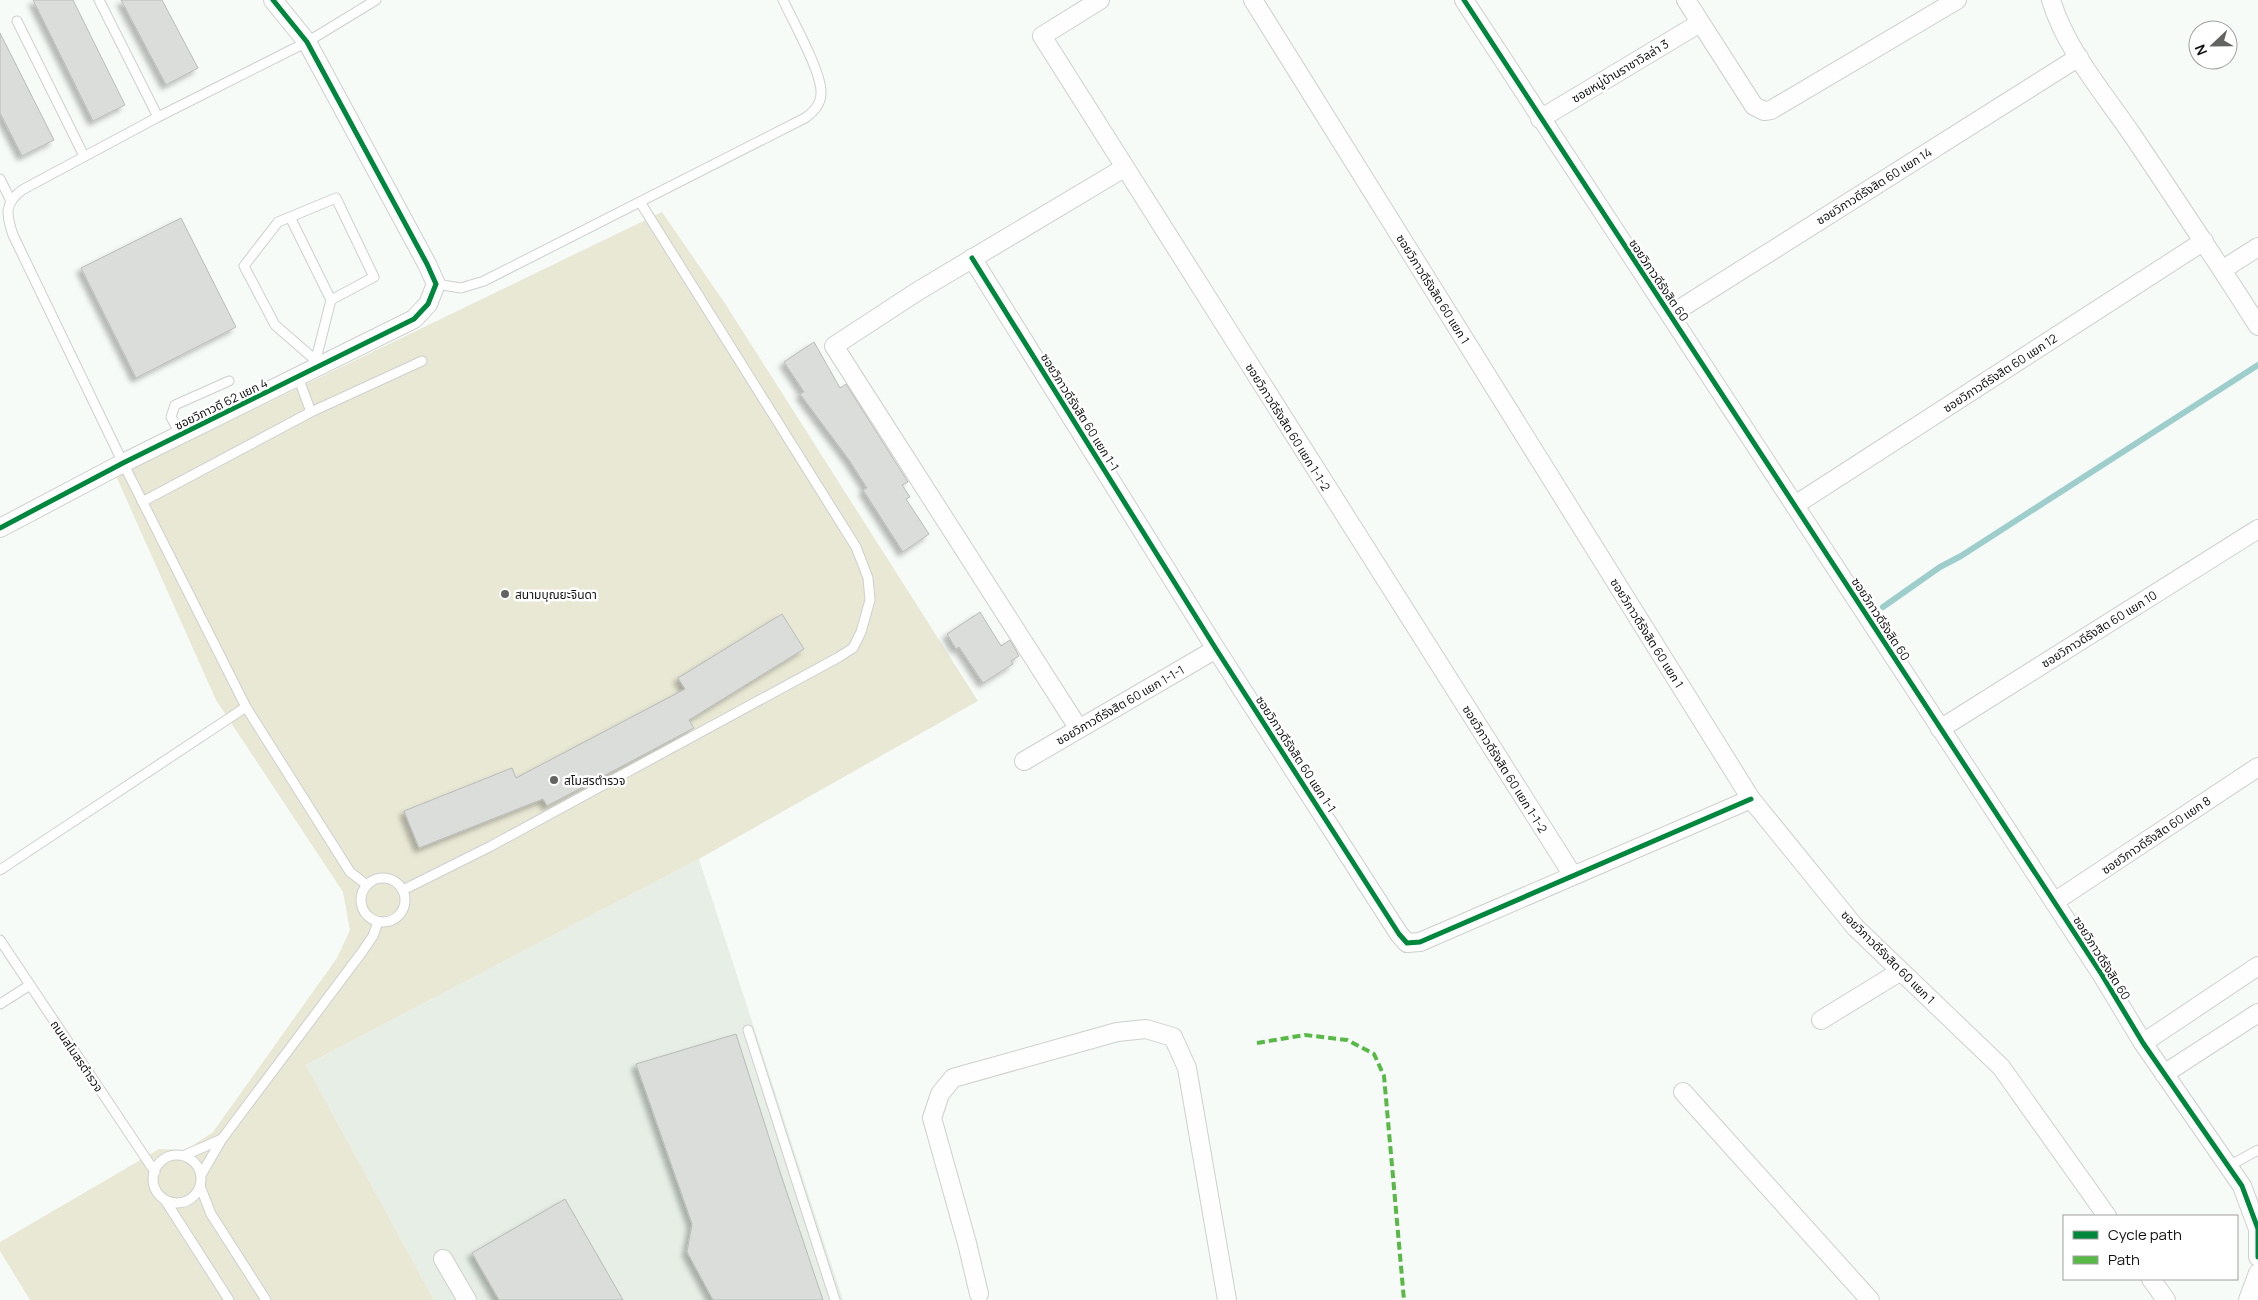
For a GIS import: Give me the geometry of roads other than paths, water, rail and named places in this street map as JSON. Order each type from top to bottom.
[{"type":"street","points":[[273,0],[307,42],[436,284]]},
{"type":"street","name":"ซอยวิภาวดีรังสิต 60 แยก 1-1-2","points":[[1100,0],[1042,36],[1572,874]]},
{"type":"street","name":"ซอยวิภาวดีรังสิต 60 แยก 1","points":[[1253,0],[1751,799],[1855,927],[2001,1067],[2106,1215]]},
{"type":"street","name":"ซอยวิภาวดีรังสิต 60","points":[[1464,0],[1540,119],[2102,975],[2142,1043],[2242,1186],[2258,1229],[2258,1257]]},
{"type":"street","points":[[1686,0],[1754,106],[1764,111],[1771,110],[1957,0]]},
{"type":"street","points":[[2051,0],[2058,22],[2079,57],[2204,241],[2258,326]]},
{"type":"street","name":"ซอยหมู่บ้านราชาวิลล่า 3","points":[[1540,119],[1700,23]]},
{"type":"street","name":"ซอยวิภาวดีรังสิต 60 แยก 14","points":[[1670,315],[2079,57]]},
{"type":"street","points":[[1080,729],[834,346],[918,291],[1124,168]]},
{"type":"street","name":"ซอยวิภาวดีรังสิต 60 แยก 12","points":[[1795,505],[2204,241]]},
{"type":"street","points":[[2222,270],[2258,246]]},
{"type":"street","name":"ซอยวิภาวดีรังสิต 60 แยก 1-1","points":[[972,258],[1216,649],[1399,934],[1408,943],[1420,942],[1572,874],[1751,799]]},
{"type":"street","name":"ซอยวิภาวดี 62 แยก 4","points":[[0,528],[181,434],[298,378],[319,362],[414,319],[428,304],[436,284]]},
{"type":"street","name":"ซอยวิภาวดีรังสิต 60 แยก 10","points":[[1940,729],[2258,529]]},
{"type":"street","name":"ซอยวิภาวดีรังสิต 60 แยก 1-1-1","points":[[1024,761],[1216,649]]},
{"type":"street","name":"ซอยวิภาวดีรังสิต 60 แยก 8","points":[[2054,902],[2258,767]]},
{"type":"street","points":[[2142,1043],[2258,966]]},
{"type":"street","points":[[1821,1020],[1901,971]]},
{"type":"street","points":[[2164,1074],[2258,1013]]},
{"type":"street","points":[[978,1294],[967,1242],[932,1118],[940,1094],[953,1078],[1117,1032],[1146,1029],[1173,1037],[1187,1068],[1227,1300]]},
{"type":"street","points":[[1683,1092],[1870,1300]]},
{"type":"street","points":[[443,1259],[467,1300]]},
{"type":"street","points":[[2248,1300],[2258,1273]]},
{"type":"street","points":[[2152,1280],[2166,1300]]},
{"type":"lane","points":[[99,0],[158,117]]},
{"type":"lane","points":[[367,885],[350,872],[246,707],[123,464],[13,234],[8,222],[8,206],[10,199],[22,190],[158,117],[307,42],[376,0]]},
{"type":"lane","points":[[436,284],[461,288],[484,281],[805,118],[816,109],[821,93],[817,74],[783,0]]},
{"type":"lane","points":[[17,21],[84,156]]},
{"type":"lane","points":[[0,179],[10,199]]},
{"type":"lane","points":[[290,217],[331,300],[319,362],[275,325],[244,266],[278,222],[290,217],[336,198],[374,277],[331,300]]},
{"type":"lane","points":[[403,890],[500,841],[839,657],[852,648],[861,632],[870,600],[868,578],[856,547],[640,202]]},
{"type":"lane","points":[[142,502],[311,412],[422,360]]},
{"type":"lane","points":[[298,378],[311,412]]},
{"type":"lane","points":[[181,434],[171,417],[175,406],[229,381]]},
{"type":"lane","points":[[0,870],[246,707]]},
{"type":"lane","points":[[386,878],[399,884],[403,890],[405,904],[399,916],[385,922],[378,922],[366,914],[361,899],[367,885],[373,881],[386,878]]},
{"type":"lane","points":[[165,1200],[172,1203],[188,1201],[194,1196],[200,1186],[201,1175],[222,1138],[362,952],[373,936],[378,922]]},
{"type":"lane","name":"ถนนสโมสรตำรวจ","points":[[0,940],[154,1172],[155,1187],[229,1300]]},
{"type":"lane","points":[[0,1004],[30,985]]},
{"type":"lane","points":[[748,1030],[834,1300]]},
{"type":"lane","points":[[154,1172],[164,1159],[172,1156],[183,1156],[222,1138]]},
{"type":"lane","points":[[2228,1167],[2258,1150]]},
{"type":"lane","points":[[183,1156],[193,1162],[201,1175]]},
{"type":"lane","points":[[200,1186],[211,1214],[266,1300]]},
{"type":"waterway","points":[[1883,607],[1940,567],[1961,556],[2258,365]]},
{"type":"place","name":"สนามบุณยะจินดา","points":[[505,594]]},
{"type":"place","name":"สโมสรตำรวจ","points":[[554,780]]}]
